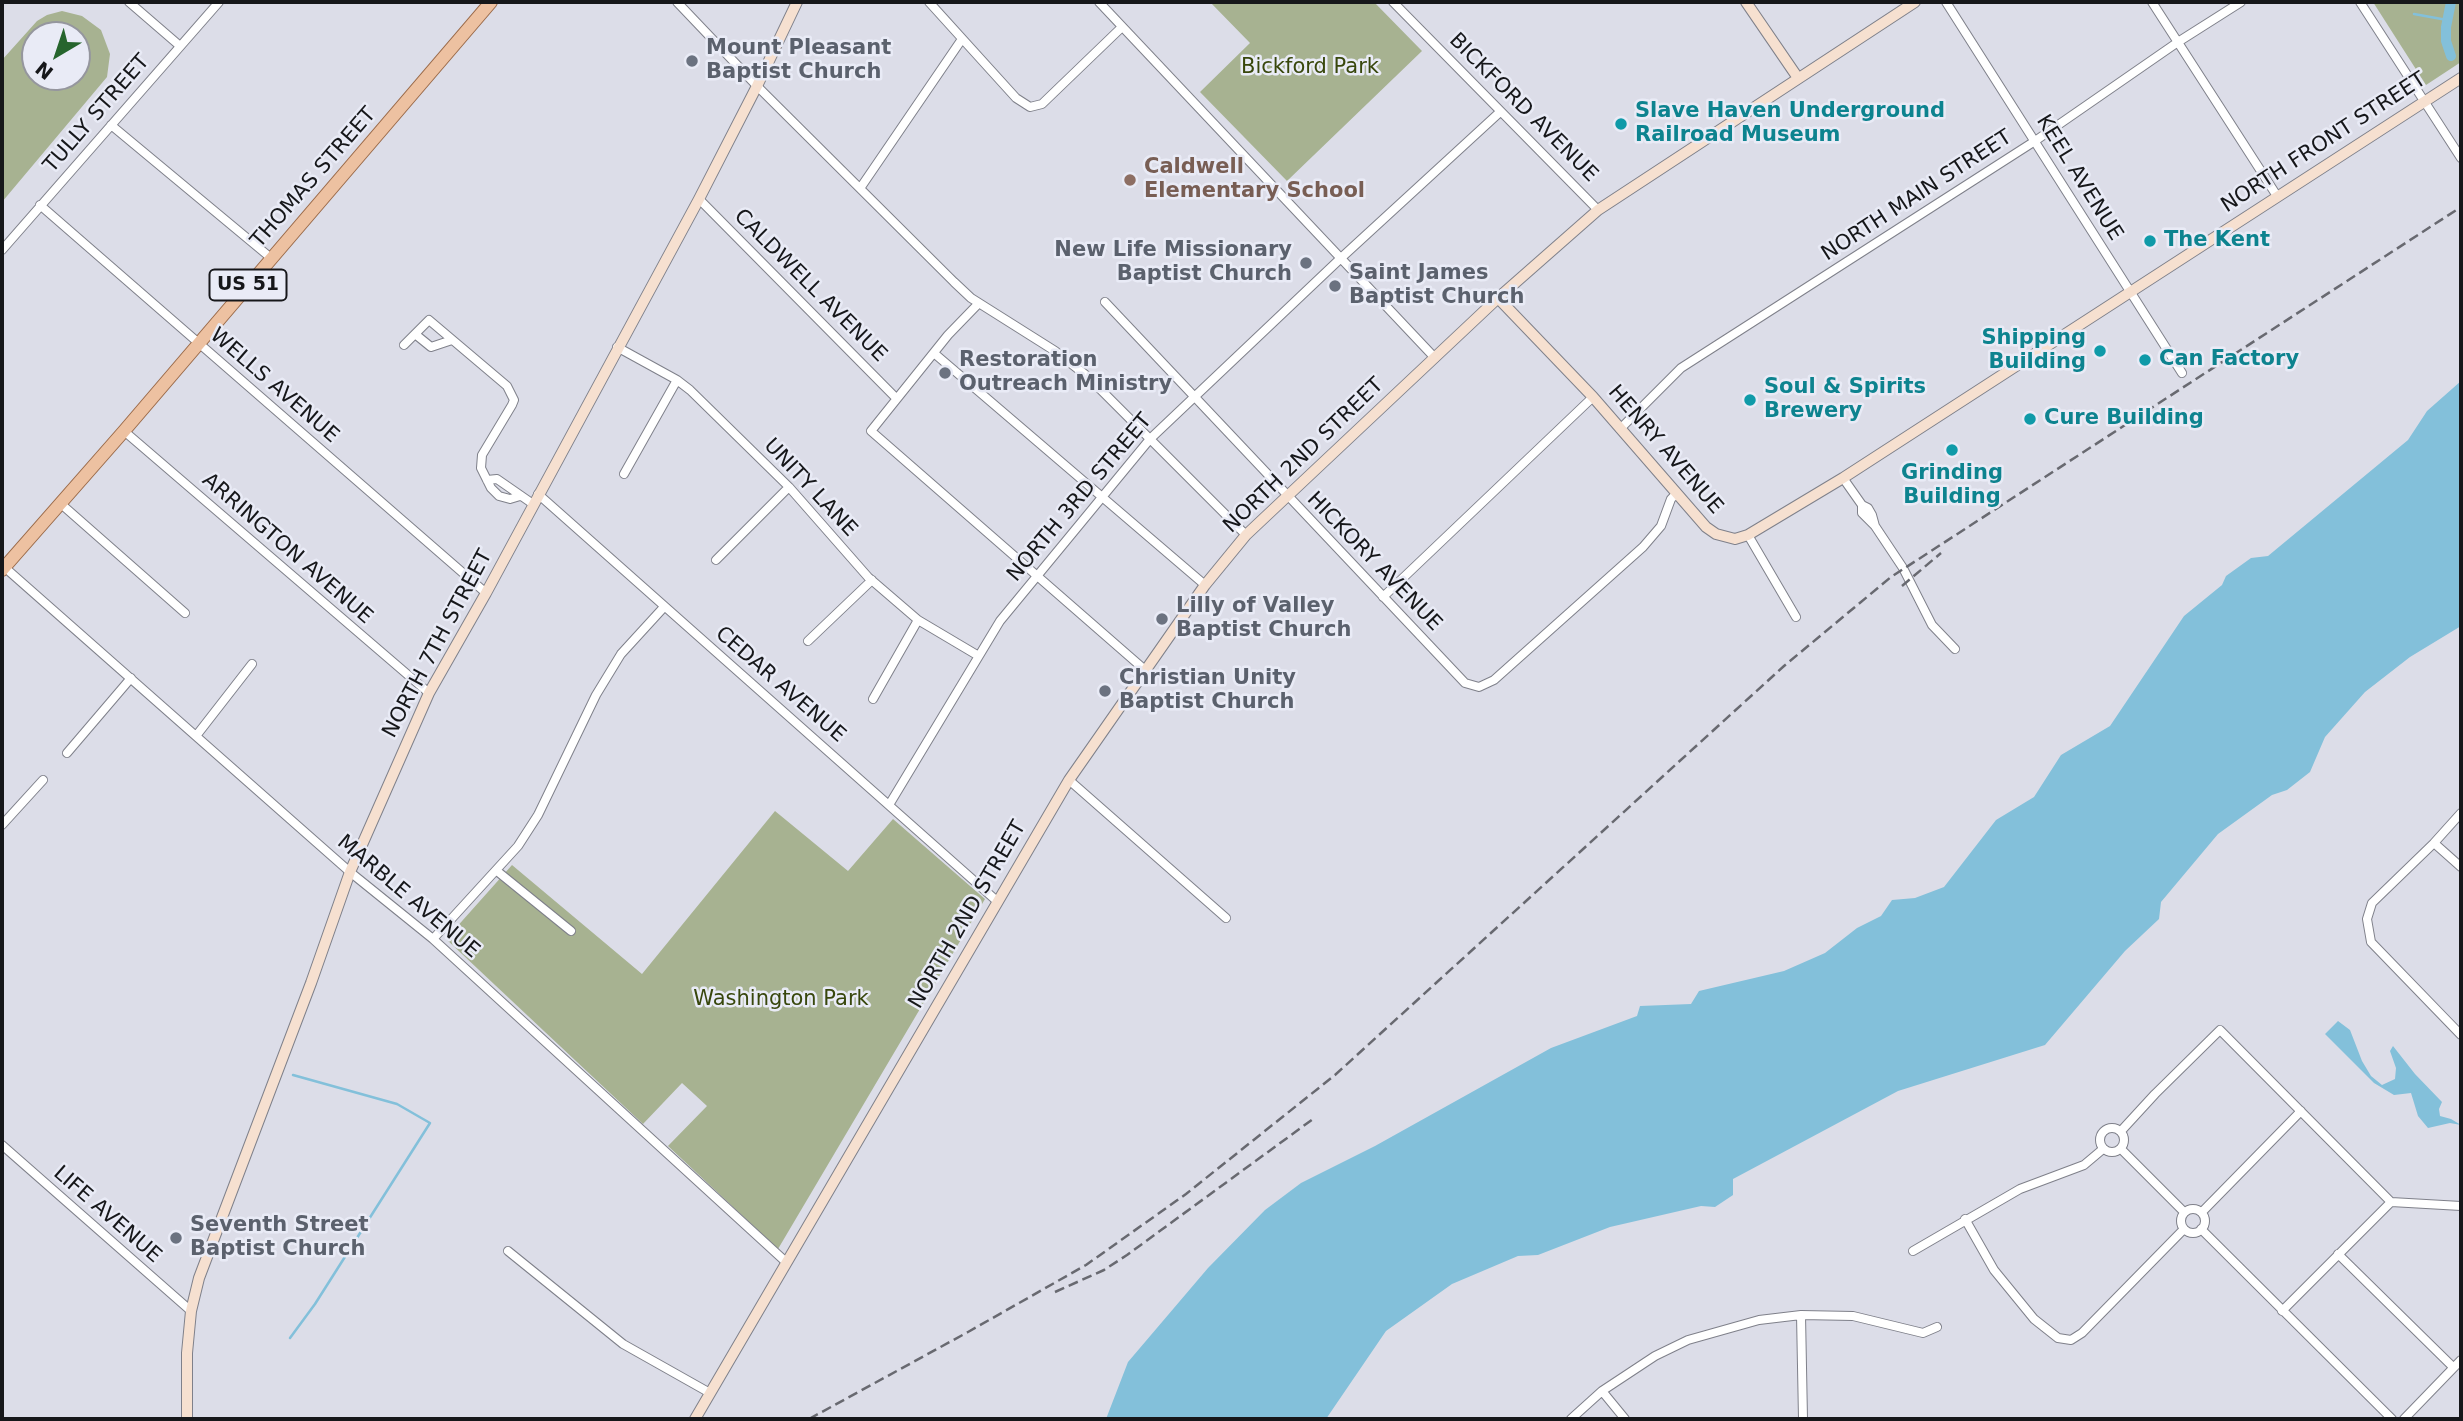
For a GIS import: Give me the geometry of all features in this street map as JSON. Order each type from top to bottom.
[{"type":"main road","name":"THOMAS STREET","points":[[3,567],[124,431],[491,2]]},
{"type":"street","points":[[129,2],[180,46]]},
{"type":"street","name":"TULLY STREET","points":[[2,250],[219,2]]},
{"type":"street","points":[[677,2],[757,86],[954,282],[979,303],[1055,351],[1087,376],[1246,535]]},
{"type":"street","name":"NORTH 7TH STREET","points":[[187,1419],[187,1353],[191,1311],[199,1278],[311,983],[350,872],[429,693],[699,199],[797,2]]},
{"type":"street","points":[[929,2],[1025,106],[1034,108],[1042,104],[1122,27]]},
{"type":"street","points":[[1099,2],[1435,358]]},
{"type":"street","name":"BICKFORD AVENUE","points":[[1393,2],[1598,209]]},
{"type":"street","points":[[1746,2],[1798,78]]},
{"type":"street","name":"NORTH 2ND STREET","points":[[695,1419],[1069,780],[1205,585],[1246,535],[1498,298],[1598,209],[1915,2]]},
{"type":"street","name":"KEEL AVENUE","points":[[1947,2],[2182,373]]},
{"type":"street","points":[[2152,2],[2277,196]]},
{"type":"street","name":"NORTH MAIN STREET","points":[[1620,429],[1681,368],[2035,141],[2241,2]]},
{"type":"street","points":[[2360,2],[2461,158]]},
{"type":"street","points":[[861,187],[962,39]]},
{"type":"street","name":"NORTH FRONT STREET","points":[[1748,536],[1843,478],[2461,78]]},
{"type":"street","name":"NORTH 3RD STREET","points":[[889,804],[1000,621],[1150,439],[1500,111]]},
{"type":"street","points":[[111,125],[271,258]]},
{"type":"street","name":"CALDWELL AVENUE","points":[[699,199],[896,398]]},
{"type":"street","name":"WELLS AVENUE","points":[[40,205],[485,593]]},
{"type":"street","name":"HENRY AVENUE","points":[[1498,298],[1593,397],[1706,527],[1716,534],[1735,539],[1748,536]]},
{"type":"street","name":"HICKORY AVENUE","points":[[1105,302],[1465,683],[1479,687],[1494,680],[1643,547],[1661,526],[1671,499],[1677,493]]},
{"type":"street","points":[[979,303],[948,335],[871,432],[1145,670]]},
{"type":"street","points":[[404,345],[429,320],[507,387],[514,400],[482,455],[481,468],[487,480],[491,488],[499,496],[510,499],[520,496],[497,479],[487,480]]},
{"type":"street","points":[[415,334],[431,347],[452,340]]},
{"type":"street","name":"UNITY LANE","points":[[617,347],[690,390],[789,487],[872,580],[918,620],[977,655]]},
{"type":"street","points":[[935,354],[1205,585]]},
{"type":"street","points":[[624,474],[677,380]]},
{"type":"street","points":[[1383,597],[1593,397]]},
{"type":"street","name":"ARRINGTON AVENUE","points":[[124,431],[429,693]]},
{"type":"street","points":[[1843,478],[1862,505],[1862,513],[1875,526],[1903,568],[1932,625],[1955,649]]},
{"type":"street","points":[[716,560],[789,487]]},
{"type":"street","name":"CEDAR AVENUE","points":[[520,496],[536,499],[664,607],[998,902]]},
{"type":"street","points":[[60,503],[185,613]]},
{"type":"street","points":[[1748,536],[1796,617]]},
{"type":"street","name":"MARBLE AVENUE","points":[[3,567],[350,872],[433,939],[786,1262]]},
{"type":"street","points":[[808,641],[872,580]]},
{"type":"street","points":[[433,939],[518,846],[538,815],[596,695],[621,654],[664,607]]},
{"type":"street","points":[[873,699],[918,620]]},
{"type":"street","points":[[196,736],[252,664]]},
{"type":"street","points":[[67,752],[131,678]]},
{"type":"street","points":[[2,825],[43,780]]},
{"type":"street","points":[[1069,780],[1226,918]]},
{"type":"street","points":[[2461,813],[2372,903],[2367,919],[2371,942],[2461,1035]]},
{"type":"street","points":[[2434,843],[2461,867]]},
{"type":"street","points":[[497,871],[571,931]]},
{"type":"street","points":[[2121,1132],[2220,1030],[2391,1202],[2461,1206]]},
{"type":"street","points":[[2202,1212],[2301,1111]]},
{"type":"street","points":[[2112,1128],[2121,1132],[2125,1140],[2121,1149],[2112,1153],[2104,1149],[2100,1140],[2103,1132],[2112,1128]]},
{"type":"street","name":"LIFE AVENUE","points":[[2,1145],[191,1311]]},
{"type":"street","points":[[1913,1251],[2023,1188],[2084,1164],[2104,1149]]},
{"type":"street","points":[[2121,1149],[2184,1212]]},
{"type":"street","points":[[2281,1311],[2391,1202]]},
{"type":"street","points":[[2193,1208],[2202,1212],[2205,1221],[2201,1229],[2192,1233],[2184,1229],[2180,1220],[2184,1212],[2193,1208]]},
{"type":"street","points":[[1965,1219],[1994,1270],[2034,1319],[2058,1338],[2071,1340],[2082,1333],[2184,1229]]},
{"type":"street","points":[[2201,1229],[2392,1419]]},
{"type":"street","points":[[509,1251],[623,1344],[710,1393]]},
{"type":"street","points":[[2338,1254],[2453,1367]]},
{"type":"street","points":[[1571,1419],[1602,1391],[1655,1356],[1688,1340],[1759,1320],[1801,1315],[1853,1316],[1923,1333],[1937,1327]]},
{"type":"street","points":[[1801,1315],[1803,1419]]},
{"type":"street","points":[[2404,1419],[2461,1360]]},
{"type":"street","points":[[1602,1391],[1625,1419]]},
{"type":"green space","name":"Bickford Park","points":[[1210,2],[1374,2],[1422,51],[1287,181],[1200,92],[1250,43]]},
{"type":"green space","points":[[2373,2],[2461,2],[2461,62],[2426,85]]},
{"type":"green space","points":[[62,11],[82,16],[89,21],[37,21]]},
{"type":"green space","points":[[91,23],[101,30],[110,54],[107,77],[2,202],[2,60],[21,39],[21,91],[91,91]]},
{"type":"green space","name":"Washington Park","points":[[775,811],[848,871],[893,819],[985,899],[778,1249],[668,1146],[707,1106],[682,1083],[643,1124],[446,939],[512,865],[642,974]]},
{"type":"water","points":[[2461,381],[2461,626],[2410,657],[2365,692],[2325,737],[2310,772],[2287,790],[2272,795],[2218,834],[2161,902],[2159,919],[2125,951],[2045,1045],[1898,1091],[1733,1179],[1733,1195],[1715,1207],[1701,1206],[1610,1227],[1538,1255],[1518,1256],[1452,1284],[1386,1331],[1326,1419],[1106,1419],[1128,1362],[1208,1268],[1265,1210],[1301,1183],[1375,1146],[1551,1048],[1637,1016],[1640,1006],[1691,1004],[1699,991],[1784,971],[1825,953],[1857,928],[1881,916],[1892,900],[1915,898],[1944,887],[1996,820],[2034,797],[2061,755],[2110,726],[2184,616],[2222,585],[2226,576],[2251,558],[2268,556],[2408,440],[2427,411]]},
{"type":"water","points":[[2338,1021],[2350,1030],[2371,1076],[2382,1085],[2395,1079],[2396,1068],[2390,1051],[2393,1046],[2442,1102],[2440,1116],[2461,1125],[2450,1123],[2428,1128],[2418,1116],[2411,1093],[2394,1095],[2374,1083],[2325,1034]]},
{"type":"waterway","points":[[2451,2],[2446,27],[2446,41],[2451,56]]},
{"type":"waterway","points":[[2414,14],[2447,20]]},
{"type":"waterway","points":[[290,1338],[315,1304],[430,1123],[397,1104],[293,1075]]},
{"type":"railway","points":[[809,1419],[1086,1265],[1186,1194],[1335,1075],[1784,666],[1891,577],[2461,207]]},
{"type":"railway","points":[[1902,586],[1941,553]]},
{"type":"railway","points":[[1055,1292],[1104,1270],[1127,1255],[1313,1119]]},
{"type":"place","name":"Mount Pleasant Baptist Church","points":[[692,61]]},
{"type":"place","name":"Slave Haven Underground Railroad Museum","points":[[1621,124]]},
{"type":"place","name":"Caldwell Elementary School","points":[[1130,180]]},
{"type":"place","name":"The Kent","points":[[2150,241]]},
{"type":"place","name":"New Life Missionary Baptist Church","points":[[1306,263]]},
{"type":"place","name":"Saint James Baptist Church","points":[[1335,286]]},
{"type":"place","name":"Shipping Building","points":[[2100,351]]},
{"type":"place","name":"Can Factory","points":[[2145,360]]},
{"type":"place","name":"Restoration Outreach Ministry","points":[[945,373]]},
{"type":"place","name":"Soul & Spirits Brewery","points":[[1750,400]]},
{"type":"place","name":"Cure Building","points":[[2030,419]]},
{"type":"place","name":"Grinding Building","points":[[1952,450]]},
{"type":"place","name":"Lilly of Valley Baptist Church","points":[[1162,619]]},
{"type":"place","name":"Christian Unity Baptist Church","points":[[1105,691]]},
{"type":"place","name":"Seventh Street Baptist Church","points":[[176,1238]]}]
